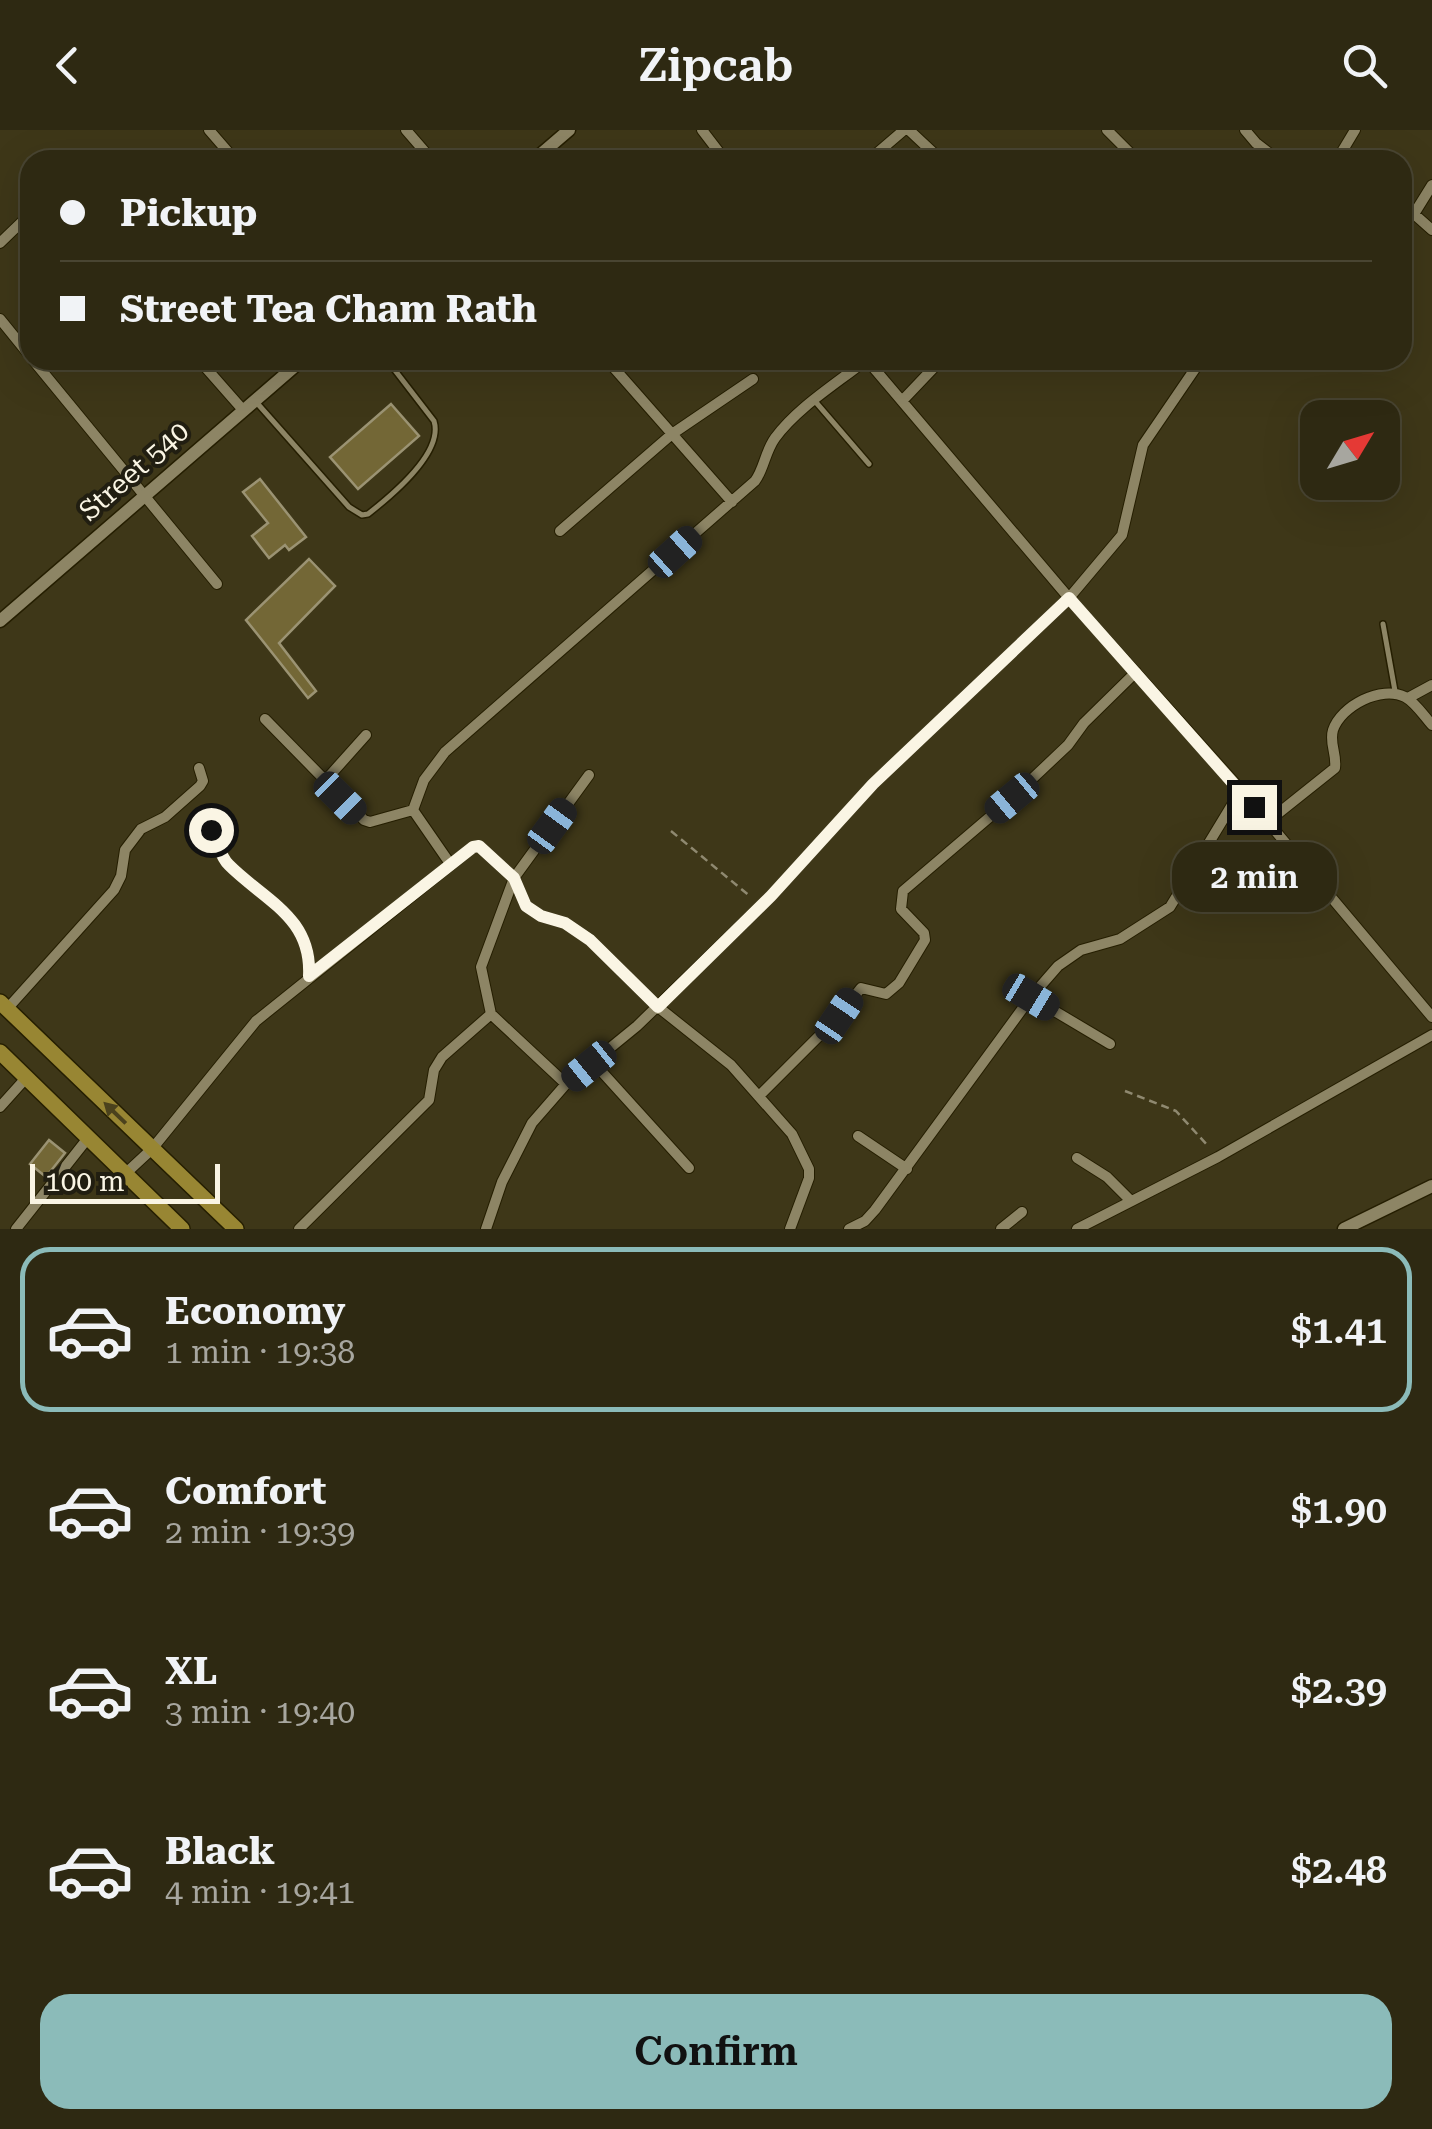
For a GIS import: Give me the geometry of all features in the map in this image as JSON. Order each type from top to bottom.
[{"type":"main road","points":[[4,1005],[236,1229]]},
{"type":"main road","points":[[0,1052],[182,1229]]},
{"type":"street","points":[[209,130],[226,150]]},
{"type":"street","points":[[406,130],[423,150]]},
{"type":"street","points":[[546,150],[569,130]]},
{"type":"street","points":[[702,130],[717,150]]},
{"type":"street","points":[[882,150],[907,130],[930,150]]},
{"type":"street","points":[[1107,130],[1127,150]]},
{"type":"street","points":[[1246,130],[1265,150]]},
{"type":"street","points":[[1432,185],[1414,214],[1432,230]]},
{"type":"street","points":[[0,244],[20,224]]},
{"type":"street","points":[[0,318],[20,343]]},
{"type":"street","points":[[42,370],[217,584]]},
{"type":"street","points":[[211,370],[249,405]]},
{"type":"street","name":"Street 540","points":[[0,621],[290,370]]},
{"type":"street","points":[[616,370],[732,502]]},
{"type":"street","points":[[413,810],[424,780],[445,752],[732,502],[759,476],[767,450],[778,434],[853,370]]},
{"type":"street","points":[[875,370],[1069,598],[1241,790],[1432,1018]]},
{"type":"street","points":[[902,402],[932,370]]},
{"type":"street","points":[[486,1229],[502,1182],[532,1123],[566,1084],[658,1007],[762,906],[873,784],[1069,598],[1122,535],[1144,446],[1194,370]]},
{"type":"street","points":[[560,531],[672,434],[753,379]]},
{"type":"street","points":[[760,1096],[839,1016],[855,992],[860,988],[886,994],[898,983],[925,940],[924,933],[900,910],[903,891],[1012,798],[1136,672]]},
{"type":"street","points":[[1408,698],[1432,684]]},
{"type":"street","points":[[1266,824],[1335,768],[1331,740],[1343,713],[1384,694],[1396,694],[1408,698],[1432,725]]},
{"type":"street","points":[[266,718],[364,820],[370,822],[413,810]]},
{"type":"street","points":[[324,782],[366,735]]},
{"type":"street","points":[[4,1005],[114,890],[121,876],[125,850],[141,829],[165,817],[200,786],[203,780],[199,768]]},
{"type":"street","points":[[566,1084],[491,1014],[481,967],[514,878],[589,775]]},
{"type":"street","points":[[849,1229],[864,1221],[907,1169],[1031,997],[1058,966],[1080,950],[1120,939],[1170,906],[1241,790]]},
{"type":"street","points":[[413,810],[452,865]]},
{"type":"street","points":[[211,830],[224,860],[272,901],[303,937],[310,954],[309,976]]},
{"type":"street","points":[[126,1174],[256,1021],[479,846],[514,878],[526,906],[541,916],[565,923],[590,940],[658,1007],[731,1065],[792,1134],[809,1168],[790,1229]]},
{"type":"street","points":[[1031,997],[1110,1044]]},
{"type":"street","points":[[299,1229],[429,1100],[434,1070],[442,1058],[491,1014]]},
{"type":"street","points":[[1078,1229],[1218,1157],[1432,1034]]},
{"type":"street","points":[[594,1062],[689,1168]]},
{"type":"street","points":[[0,1106],[26,1078]]},
{"type":"street","points":[[858,1136],[907,1169]]},
{"type":"street","points":[[16,1229],[88,1138]]},
{"type":"street","points":[[1077,1158],[1107,1176],[1131,1201]]},
{"type":"street","points":[[1344,1229],[1432,1186]]},
{"type":"street","points":[[1001,1229],[1022,1212]]},
{"type":"lane","points":[[249,405],[349,507],[362,515],[368,514],[412,474],[434,446],[437,432],[434,422],[395,370]]},
{"type":"lane","points":[[814,400],[869,464]]},
{"type":"lane","points":[[1382,624],[1396,694]]},
{"type":"path","points":[[672,831],[762,906]]},
{"type":"path","points":[[1125,1092],[1176,1110],[1218,1157]]},
{"type":"building","points":[[391,404],[419,436],[358,489],[330,457]]},
{"type":"building","points":[[260,479],[306,537],[289,550],[285,545],[269,558],[252,536],[268,523],[243,492]]},
{"type":"building","points":[[309,559],[335,586],[279,643],[316,691],[308,698],[246,620]]},
{"type":"building","points":[[49,1140],[65,1153],[46,1177],[30,1164]]},
{"type":"route","points":[[211,830],[228,865],[272,901],[303,937],[310,954],[309,976],[479,846],[514,878],[526,906],[541,916],[565,923],[590,940],[658,1007],[771,896],[873,784],[1069,598],[1254,807]]}]
